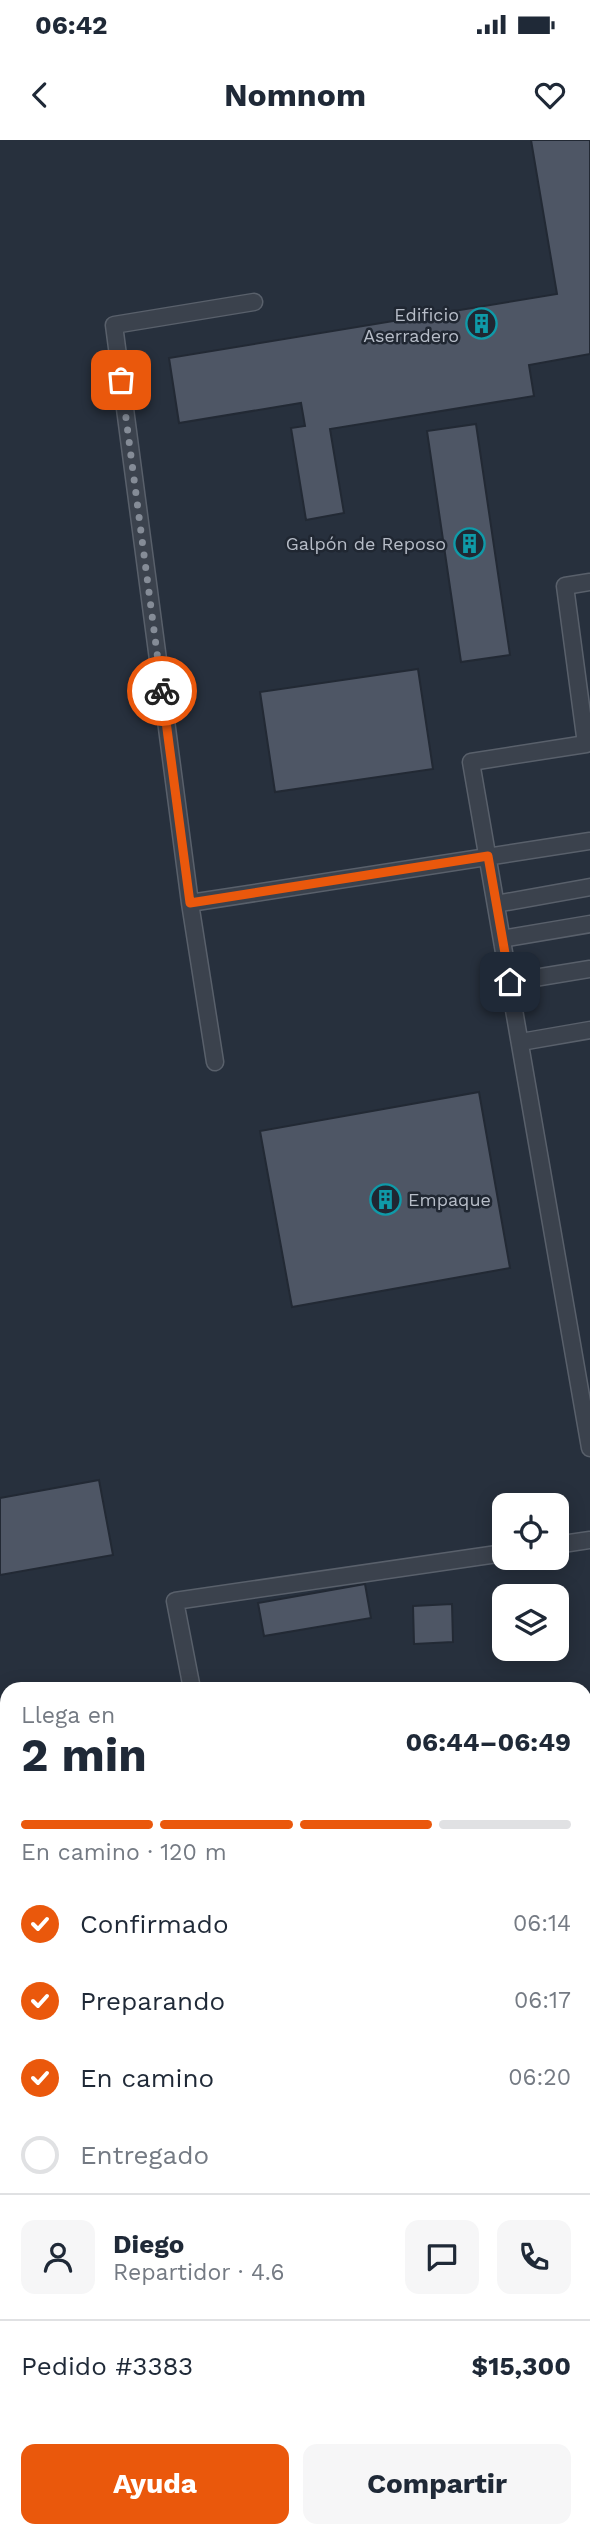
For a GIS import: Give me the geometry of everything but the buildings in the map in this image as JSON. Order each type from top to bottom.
[{"type":"lane","points":[[215,1062],[190,903],[114,325],[254,302]]},
{"type":"lane","points":[[590,582],[565,586],[586,744],[471,762],[521,1042],[582,1354],[590,1448]]},
{"type":"lane","points":[[190,903],[590,841]]},
{"type":"lane","points":[[496,904],[590,887]]},
{"type":"lane","points":[[502,939],[590,925]]},
{"type":"lane","points":[[510,982],[590,969]]},
{"type":"lane","points":[[521,1042],[590,1030]]},
{"type":"lane","points":[[569,1543],[590,1540]]},
{"type":"lane","points":[[190,1682],[175,1601],[492,1555]]},
{"type":"way so far","points":[[121,380],[162,691]]},
{"type":"place","name":"Edificio Aserradero","points":[[482,324]]},
{"type":"place","name":"Galpón de Reposo","points":[[469,543]]},
{"type":"place","name":"Empaque","points":[[385,1199]]},
{"type":"route","points":[[162,691],[190,903],[488,856],[510,982]]}]
